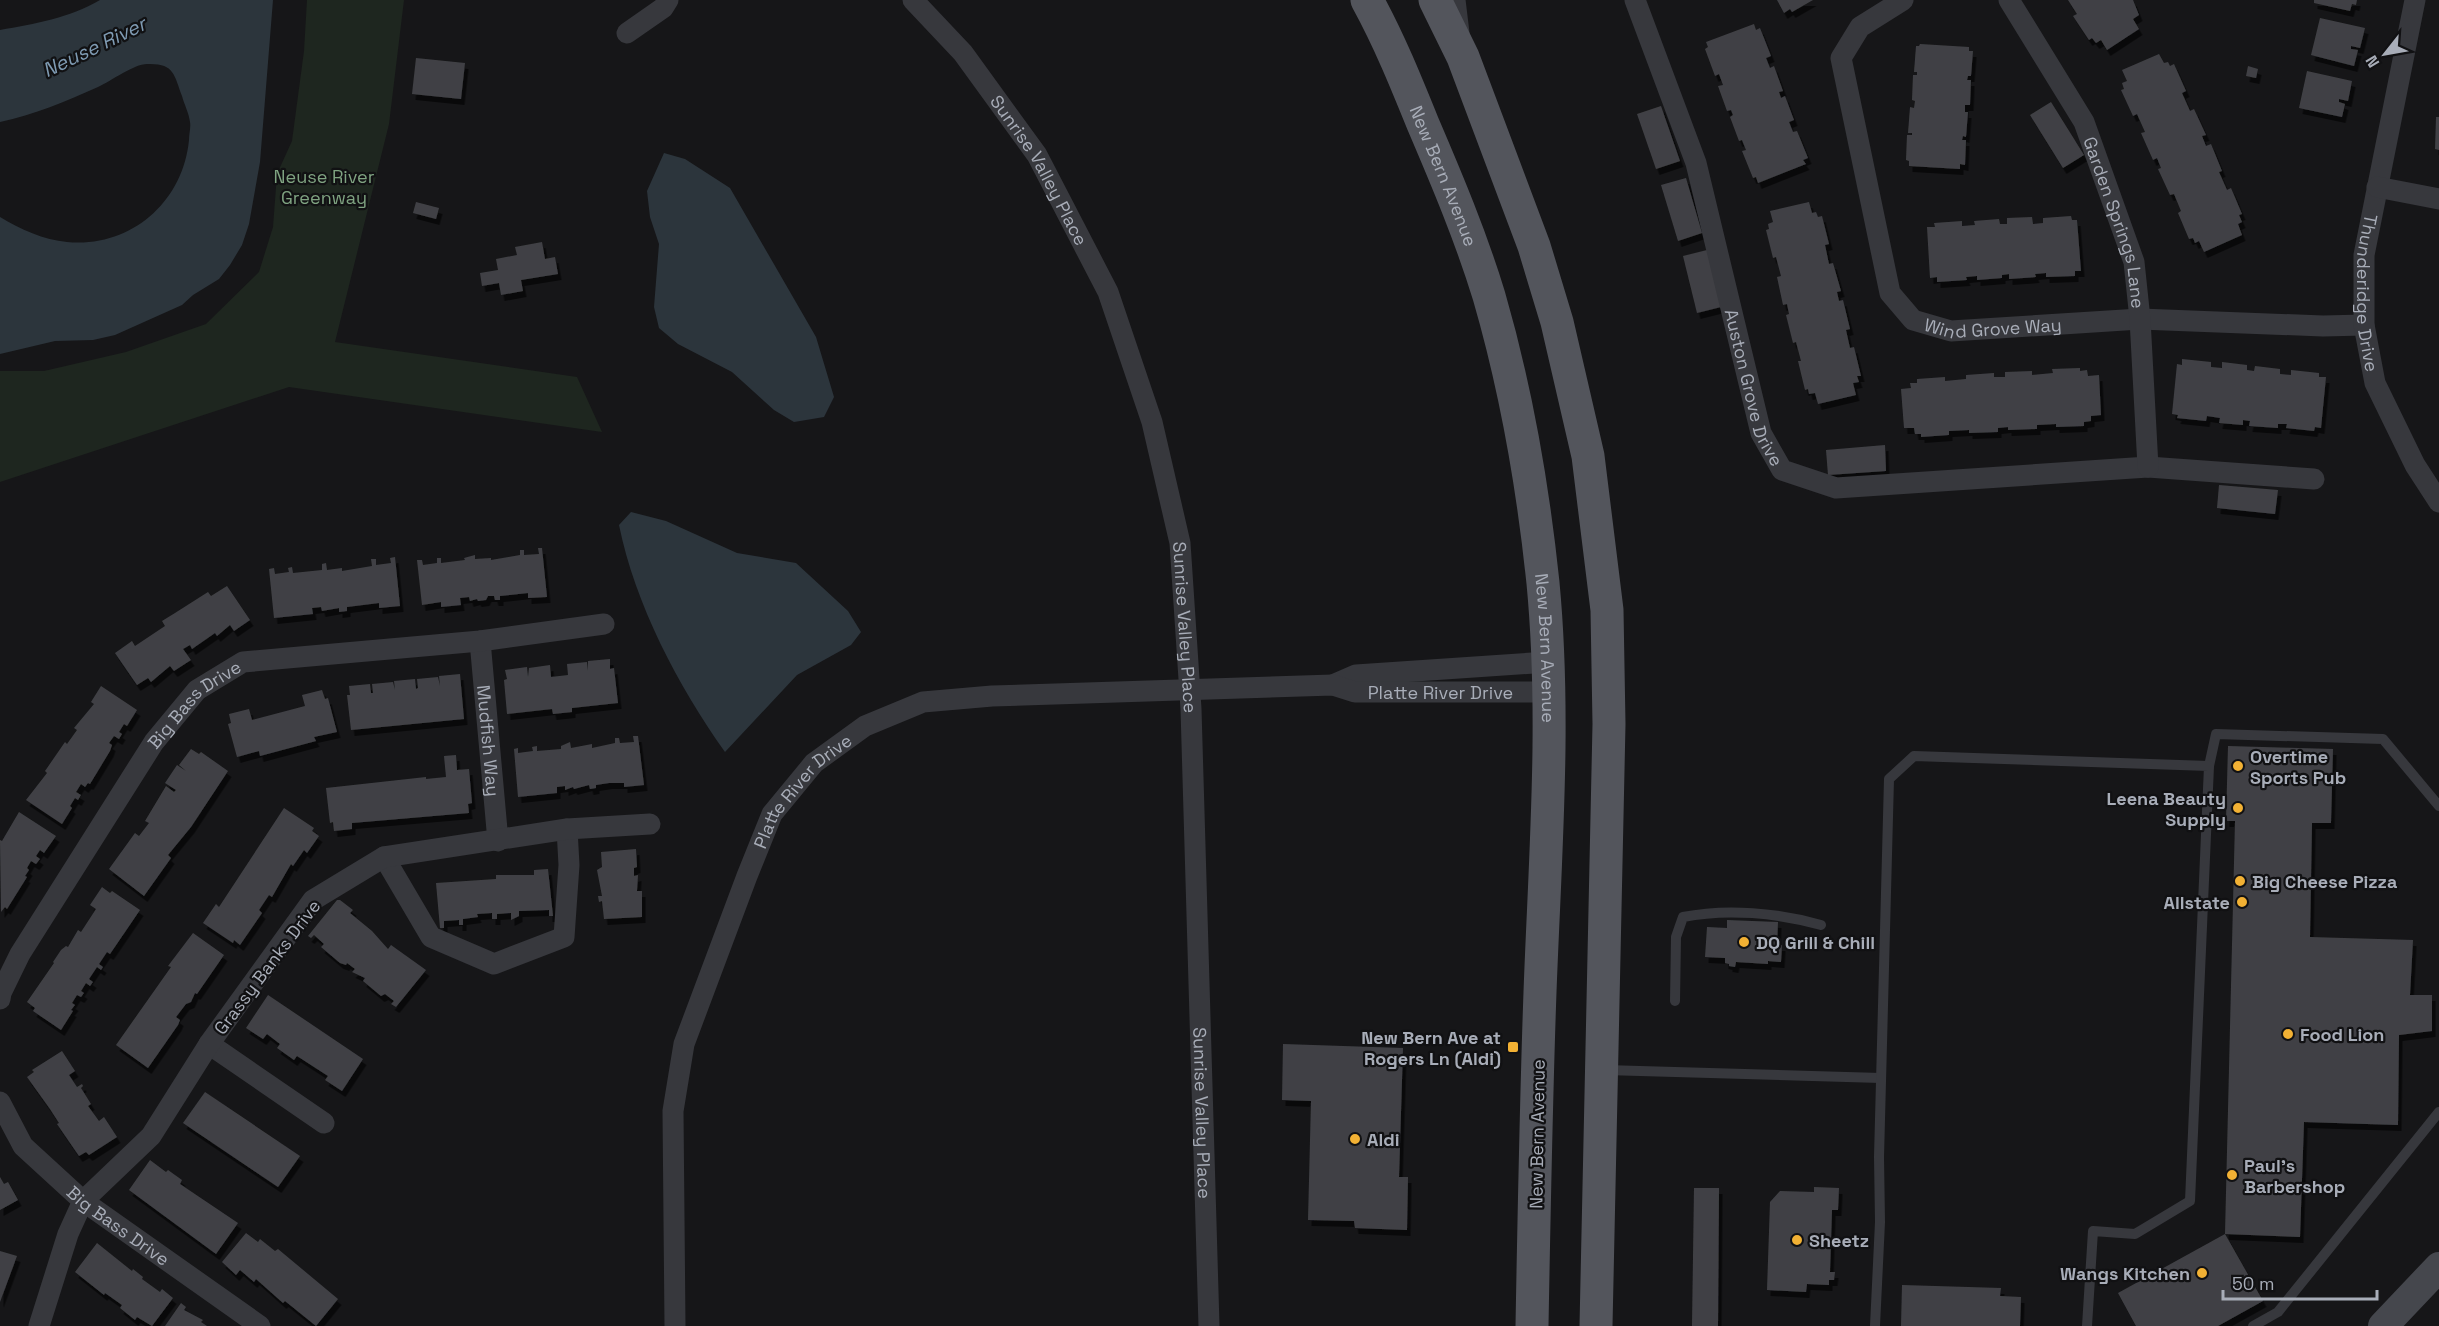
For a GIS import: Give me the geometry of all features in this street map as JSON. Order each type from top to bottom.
[{"type":"main road","name":"New Bern Avenue","points":[[1367,0],[1384,32],[1459,207],[1489,296],[1531,482],[1543,585],[1549,677],[1549,801],[1540,992],[1532,1326]]},
{"type":"main road","points":[[1435,0],[1463,57],[1534,246],[1557,322],[1588,456],[1607,621],[1609,724],[1596,1326]]},
{"type":"street","points":[[627,33],[663,8],[668,0]]},
{"type":"street","name":"Sunrise Valley Place","points":[[913,0],[963,52],[1037,155],[1108,292],[1152,422],[1180,543],[1190,688],[1209,1326]]},
{"type":"street","points":[[1455,0],[1463,57]]},
{"type":"street","name":"Auston Grove Drive","points":[[1635,0],[1696,164],[1761,433],[1782,470],[1836,488],[2148,467],[2314,479]]},
{"type":"street","name":"Wind Grove Way","points":[[1903,0],[1860,27],[1841,58],[1890,293],[1913,320],[1951,331],[2140,319],[2323,326],[2364,325]]},
{"type":"street","name":"Garden Springs Lane","points":[[2009,0],[2084,122],[2134,262],[2140,319],[2148,467]]},
{"type":"street","name":"Thunderidge Drive","points":[[2415,0],[2364,255],[2364,325],[2376,383],[2415,465],[2439,502]]},
{"type":"street","points":[[2377,187],[2439,199]]},
{"type":"street","name":"Big Bass Drive","points":[[0,999],[20,954],[154,741],[197,690],[243,662],[480,641],[604,624]]},
{"type":"street","name":"Mudfish Way","points":[[480,641],[498,841]]},
{"type":"street","name":"Platte River Drive","points":[[1333,685],[1356,675],[1549,677]]},
{"type":"street","name":"Platte River Drive","points":[[675,1326],[673,1111],[684,1044],[772,814],[814,763],[865,726],[923,702],[993,696],[1190,688],[1333,685],[1355,692],[1549,677]]},
{"type":"street","name":"Grassy Banks Drive","points":[[39,1326],[68,1234],[83,1201],[151,1136],[208,1044],[312,900],[384,857],[567,829],[650,824]]},
{"type":"street","points":[[384,857],[431,937],[494,964],[564,938],[569,865],[567,829]]},
{"type":"street","points":[[208,1044],[324,1123]]},
{"type":"street","name":"Big Bass Drive","points":[[0,1102],[23,1146],[83,1201],[260,1326]]},
{"type":"street","points":[[2383,1326],[2439,1267]]},
{"type":"lane","points":[[2087,1326],[2093,1231],[2135,1234],[2190,1201],[2209,766],[2216,734],[2383,739],[2439,806]]},
{"type":"lane","points":[[1875,1326],[1880,1222],[1881,1078],[1889,779],[1914,756],[2209,766]]},
{"type":"lane","points":[[1676,1001],[1676,936],[1683,917],[1704,913],[1788,915],[1821,925]]},
{"type":"lane","points":[[1603,1070],[1881,1078]]},
{"type":"lane","points":[[2253,1326],[2278,1312],[2439,1112]]},
{"type":"green space","name":"Neuse River Greenway","points":[[307,0],[404,0],[389,124],[335,342],[577,377],[602,432],[289,387],[0,482],[0,371],[44,371],[126,352],[206,324],[259,272],[273,227],[277,174],[292,141],[304,51]]},
{"type":"water","name":"Neuse River","points":[[100,0],[273,0],[260,162],[249,224],[242,245],[219,279],[193,295],[182,305],[115,335],[93,340],[55,341],[0,354],[0,217],[32,233],[58,241],[90,242],[112,237],[132,229],[165,201],[185,162],[189,140],[189,119],[175,76],[163,65],[147,64],[136,67],[98,87],[62,102],[25,116],[0,122],[0,30],[64,16]]},
{"type":"water","points":[[664,153],[685,159],[730,188],[816,337],[834,397],[824,417],[794,422],[774,410],[732,372],[678,344],[659,328],[654,307],[659,244],[650,217],[647,191]]},
{"type":"water","points":[[631,512],[666,521],[737,553],[796,563],[848,611],[861,632],[851,645],[797,675],[725,752],[675,672],[647,614],[626,555],[619,525]]},
{"type":"building","points":[[1777,0],[1813,0],[1792,12],[1790,9],[1784,13]]},
{"type":"building","points":[[2068,0],[2133,0],[2139,15],[2133,19],[2139,29],[2107,50],[2101,40],[2096,43],[2092,38],[2089,40],[2073,16],[2077,14]]},
{"type":"building","points":[[2314,0],[2357,0],[2356,5],[2352,4],[2350,11],[2314,3]]},
{"type":"building","points":[[2320,18],[2365,28],[2360,48],[2351,46],[2351,49],[2358,50],[2354,66],[2311,55]]},
{"type":"building","points":[[1754,24],[1756,30],[1760,28],[1771,56],[1766,58],[1770,68],[1774,66],[1783,91],[1779,92],[1781,98],[1785,96],[1794,120],[1789,122],[1793,132],[1797,131],[1808,158],[1803,160],[1806,164],[1758,183],[1756,177],[1753,178],[1742,151],[1746,150],[1742,140],[1739,141],[1730,117],[1733,115],[1731,110],[1727,111],[1718,86],[1723,85],[1719,74],[1715,76],[1705,49],[1708,47],[1706,42]]},
{"type":"building","points":[[1920,44],[1969,47],[1969,51],[1973,51],[1971,76],[1968,76],[1967,80],[1971,80],[1970,105],[1965,105],[1965,112],[1968,112],[1966,137],[1963,136],[1962,140],[1966,140],[1965,165],[1960,164],[1960,169],[1909,166],[1909,161],[1906,160],[1907,135],[1912,135],[1908,133],[1910,107],[1914,108],[1915,101],[1912,100],[1913,75],[1917,75],[1917,72],[1914,72],[1916,46]]},
{"type":"building","points":[[2159,54],[2164,63],[2168,62],[2170,66],[2174,64],[2186,91],[2182,93],[2190,111],[2194,109],[2206,135],[2202,136],[2206,146],[2211,144],[2222,171],[2219,172],[2227,190],[2231,188],[2242,214],[2239,215],[2242,222],[2238,224],[2242,235],[2204,252],[2199,241],[2195,243],[2193,238],[2189,239],[2178,213],[2181,211],[2174,194],[2170,195],[2158,169],[2161,168],[2157,158],[2153,160],[2141,133],[2145,132],[2137,114],[2133,116],[2121,90],[2124,89],[2122,83],[2127,81],[2122,70]]},
{"type":"building","points":[[416,58],[465,63],[461,99],[412,94]]},
{"type":"building","points":[[2248,66],[2258,69],[2256,78],[2246,76]]},
{"type":"building","points":[[2307,71],[2352,81],[2348,101],[2339,99],[2339,102],[2345,104],[2342,117],[2299,108]]},
{"type":"building","points":[[2051,102],[2084,155],[2063,168],[2030,115]]},
{"type":"building","points":[[1661,106],[1680,161],[1656,169],[1637,114]]},
{"type":"building","points":[[2436,117],[2439,117],[2439,150],[2435,149]]},
{"type":"building","points":[[1686,178],[1702,233],[1678,241],[1661,185]]},
{"type":"building","points":[[416,202],[439,208],[436,219],[413,213]]},
{"type":"building","points":[[1809,202],[1812,213],[1816,212],[1818,217],[1822,216],[1829,244],[1825,245],[1829,264],[1833,263],[1841,291],[1837,292],[1839,301],[1843,300],[1850,329],[1846,330],[1850,348],[1854,347],[1861,376],[1857,376],[1859,382],[1853,383],[1856,395],[1818,404],[1815,393],[1809,394],[1808,389],[1805,390],[1798,361],[1801,361],[1796,342],[1793,343],[1786,315],[1789,314],[1787,304],[1783,305],[1777,277],[1781,276],[1776,257],[1773,258],[1766,230],[1769,229],[1768,224],[1773,222],[1770,211]]},
{"type":"building","points":[[2071,216],[2072,220],[2077,220],[2081,271],[2075,271],[2075,276],[2046,277],[2046,273],[2035,274],[2036,277],[2009,279],[2009,274],[2002,275],[2002,278],[1977,280],[1977,276],[1966,277],[1967,280],[1937,282],[1937,277],[1930,278],[1927,227],[1935,227],[1934,223],[1962,221],[1962,226],[1975,225],[1974,221],[1999,219],[2000,224],[2007,224],[2007,218],[2032,217],[2033,224],[2043,223],[2043,218]]},
{"type":"building","points":[[542,242],[545,259],[555,257],[558,274],[521,280],[523,291],[501,295],[499,283],[482,286],[480,273],[498,270],[496,259],[517,255],[515,247]]},
{"type":"building","points":[[1707,250],[1721,307],[1697,313],[1683,256]]},
{"type":"building","points":[[2182,359],[2211,362],[2211,367],[2222,368],[2222,362],[2247,365],[2247,370],[2254,371],[2255,366],[2280,369],[2280,374],[2291,375],[2291,370],[2319,373],[2319,377],[2326,377],[2321,428],[2315,427],[2314,431],[2286,428],[2287,424],[2278,424],[2278,428],[2249,426],[2250,421],[2243,420],[2243,425],[2219,423],[2220,418],[2207,416],[2206,421],[2177,418],[2178,415],[2172,414],[2177,364],[2182,365]]},
{"type":"building","points":[[2080,368],[2080,371],[2087,370],[2088,376],[2099,375],[2101,415],[2091,416],[2091,421],[2084,422],[2084,426],[2037,425],[2037,429],[2008,430],[2008,427],[1998,428],[1998,432],[1949,431],[1949,435],[1921,437],[1921,434],[1915,434],[1914,428],[1904,428],[1901,389],[1911,388],[1910,383],[1917,383],[1917,379],[1945,377],[1945,381],[1966,379],[1966,375],[1994,373],[1994,377],[2005,377],[2005,372],[2032,371],[2032,375],[2053,373],[2052,369]]},
{"type":"building","points":[[1885,445],[1886,471],[1828,475],[1826,450]]},
{"type":"building","points":[[2219,485],[2278,490],[2275,514],[2217,508]]},
{"type":"building","points":[[538,548],[542,548],[547,597],[528,598],[528,593],[500,596],[500,600],[495,600],[494,596],[478,601],[477,599],[470,601],[469,597],[460,598],[461,605],[441,607],[441,602],[422,605],[417,560],[422,560],[423,565],[437,563],[437,558],[441,558],[441,563],[465,560],[464,558],[475,555],[475,559],[491,558],[491,560],[520,555],[520,550],[524,550],[524,555],[539,554]]},
{"type":"building","points":[[395,557],[400,606],[379,608],[379,603],[347,607],[347,611],[339,612],[339,608],[322,611],[321,607],[312,608],[313,614],[274,618],[269,569],[274,568],[275,574],[289,572],[288,568],[292,567],[293,573],[322,570],[322,564],[326,563],[327,570],[342,568],[342,571],[372,566],[371,559],[376,559],[376,565],[391,563],[390,558]]},
{"type":"building","points":[[227,586],[250,620],[234,631],[230,625],[217,636],[215,633],[192,649],[190,645],[183,649],[191,660],[174,671],[170,666],[151,682],[148,678],[137,685],[115,653],[132,641],[135,646],[165,626],[162,621],[208,592],[211,596]]},
{"type":"building","points":[[610,659],[610,669],[614,668],[618,703],[572,708],[572,712],[553,714],[552,709],[507,714],[505,670],[527,667],[528,677],[529,668],[550,665],[551,677],[568,675],[567,664],[587,662],[588,671],[588,661]]},
{"type":"building","points":[[460,674],[464,719],[351,730],[347,695],[350,695],[349,686],[370,684],[371,693],[373,693],[372,684],[393,682],[395,690],[394,681],[415,679],[416,689],[418,688],[417,679],[438,677],[440,686],[439,676]]},
{"type":"building","points":[[101,686],[137,710],[127,726],[124,724],[119,732],[122,734],[119,739],[114,736],[109,743],[112,745],[110,751],[90,784],[88,783],[85,787],[81,784],[76,792],[81,795],[78,800],[75,798],[62,824],[26,800],[47,773],[45,771],[65,742],[67,744],[77,730],[74,728],[94,704],[91,702]]},
{"type":"building","points":[[322,690],[325,699],[328,698],[337,732],[314,737],[316,741],[260,756],[259,751],[237,757],[228,724],[231,723],[229,714],[249,709],[252,720],[305,706],[302,695]]},
{"type":"building","points":[[633,736],[638,736],[644,785],[624,787],[624,783],[609,783],[596,785],[596,788],[590,789],[589,785],[565,790],[565,786],[557,787],[557,793],[518,797],[514,749],[518,748],[518,753],[533,751],[532,747],[537,746],[537,751],[561,749],[561,746],[570,742],[571,748],[592,744],[592,748],[615,743],[615,738],[619,738],[620,743],[634,742]]},
{"type":"building","points":[[2228,746],[2333,749],[2331,823],[2312,823],[2310,937],[2413,940],[2410,995],[2432,995],[2432,1031],[2399,1035],[2398,1125],[2304,1122],[2300,1237],[2225,1234],[2235,821],[2226,821]]},
{"type":"building","points":[[191,749],[199,754],[201,752],[228,771],[191,827],[168,855],[171,858],[144,896],[109,869],[135,833],[139,836],[149,823],[145,821],[166,786],[174,792],[176,790],[165,783],[177,765],[186,771],[179,765]]},
{"type":"building","points":[[456,755],[457,770],[469,769],[472,803],[468,804],[469,813],[352,823],[352,829],[334,831],[333,822],[330,823],[326,788],[426,777],[426,779],[446,777],[444,756]]},
{"type":"building","points":[[284,808],[314,828],[312,831],[319,836],[307,853],[304,850],[293,866],[291,864],[272,897],[269,895],[259,910],[262,913],[240,945],[234,940],[233,943],[203,923],[216,904],[219,907]]},
{"type":"building","points":[[19,812],[56,836],[44,853],[40,850],[36,856],[40,859],[36,864],[31,861],[25,876],[27,877],[7,909],[5,907],[1,912],[0,840],[2,841]]},
{"type":"building","points":[[636,849],[637,867],[634,868],[634,876],[638,875],[637,891],[642,891],[642,917],[604,919],[602,901],[599,902],[598,896],[602,896],[597,870],[602,867],[601,852]]},
{"type":"building","points":[[548,869],[553,916],[549,916],[549,910],[519,911],[519,916],[511,920],[511,913],[497,914],[497,919],[492,919],[492,913],[477,914],[478,917],[463,919],[463,925],[459,925],[459,920],[444,921],[444,928],[440,928],[436,883],[496,879],[496,875],[534,875],[534,870]]},
{"type":"building","points":[[102,887],[140,910],[110,954],[107,952],[99,964],[103,967],[101,970],[97,967],[89,979],[93,982],[90,986],[86,983],[81,991],[84,993],[81,997],[77,995],[72,1003],[75,1005],[71,1010],[73,1011],[61,1030],[33,1011],[35,1008],[27,1002],[61,950],[68,947],[78,930],[81,932],[96,909],[90,905]]},
{"type":"building","points":[[337,900],[353,910],[350,913],[372,931],[388,949],[391,945],[426,970],[396,1007],[391,1004],[394,1001],[385,994],[381,996],[363,981],[365,978],[352,972],[355,969],[347,963],[346,965],[340,963],[321,947],[324,944],[314,935],[311,938],[308,936]]},
{"type":"building","points":[[1727,920],[1778,922],[1777,945],[1782,945],[1781,962],[1768,961],[1768,964],[1736,962],[1735,967],[1725,963],[1725,958],[1705,957],[1707,927],[1727,928]]},
{"type":"building","points":[[193,933],[224,955],[197,994],[195,993],[191,1002],[186,1004],[176,1017],[180,1020],[178,1025],[148,1068],[116,1045],[171,967],[168,966]]},
{"type":"building","points":[[268,995],[363,1059],[342,1091],[325,1080],[328,1076],[297,1056],[294,1060],[277,1048],[280,1044],[267,1034],[263,1039],[246,1028]]},
{"type":"building","name":"Aldi","points":[[1283,1044],[1403,1048],[1399,1177],[1408,1177],[1407,1230],[1355,1228],[1354,1221],[1308,1220],[1311,1101],[1282,1100]]},
{"type":"building","points":[[62,1051],[75,1071],[69,1075],[77,1087],[82,1084],[83,1086],[81,1088],[91,1104],[88,1106],[99,1121],[104,1117],[117,1137],[89,1155],[86,1152],[79,1156],[27,1077],[34,1072],[32,1070]]},
{"type":"building","points":[[205,1092],[300,1156],[278,1187],[183,1123]]},
{"type":"building","points":[[150,1160],[182,1180],[180,1184],[238,1223],[216,1254],[129,1190]]},
{"type":"building","points":[[0,1177],[4,1184],[8,1182],[18,1200],[0,1210]]},
{"type":"building","points":[[1814,1187],[1839,1188],[1838,1210],[1832,1210],[1830,1272],[1835,1272],[1834,1280],[1829,1280],[1829,1285],[1807,1284],[1806,1292],[1767,1290],[1770,1202],[1780,1191],[1814,1192]]},
{"type":"building","points":[[1694,1188],[1719,1188],[1718,1326],[1692,1326]]},
{"type":"building","points":[[246,1233],[258,1242],[260,1239],[275,1251],[278,1249],[338,1299],[316,1326],[285,1301],[283,1303],[256,1279],[254,1282],[240,1270],[236,1275],[222,1262]]},
{"type":"building","points":[[2225,1234],[2263,1301],[2218,1326],[2136,1326],[2118,1293]]},
{"type":"building","points":[[97,1243],[143,1277],[142,1279],[160,1292],[162,1289],[173,1298],[152,1326],[137,1317],[135,1320],[120,1308],[122,1305],[105,1293],[104,1295],[75,1272]]},
{"type":"building","points":[[0,1251],[17,1256],[0,1302]]},
{"type":"building","points":[[1902,1285],[2001,1288],[2000,1296],[2021,1297],[2020,1326],[1901,1326]]},
{"type":"building","points":[[181,1303],[186,1307],[184,1310],[203,1320],[201,1322],[207,1326],[165,1326]]},
{"type":"place","name":"Overtime Sports Pub","points":[[2238,766]]},
{"type":"place","name":"Leena Beauty Supply","points":[[2238,808]]},
{"type":"place","name":"Big Cheese Pizza","points":[[2240,881]]},
{"type":"place","name":"Allstate","points":[[2242,902]]},
{"type":"place","name":"DQ Grill & Chill","points":[[1744,942]]},
{"type":"place","name":"Food Lion","points":[[2288,1034]]},
{"type":"place","name":"New Bern Ave at Rogers Ln (Aldi)","points":[[1513,1047]]},
{"type":"place","name":"Aldi","points":[[1355,1139]]},
{"type":"place","name":"Paul's Barbershop","points":[[2232,1175]]},
{"type":"place","name":"Sheetz","points":[[1797,1240]]},
{"type":"place","name":"Wangs Kitchen","points":[[2202,1273]]}]
